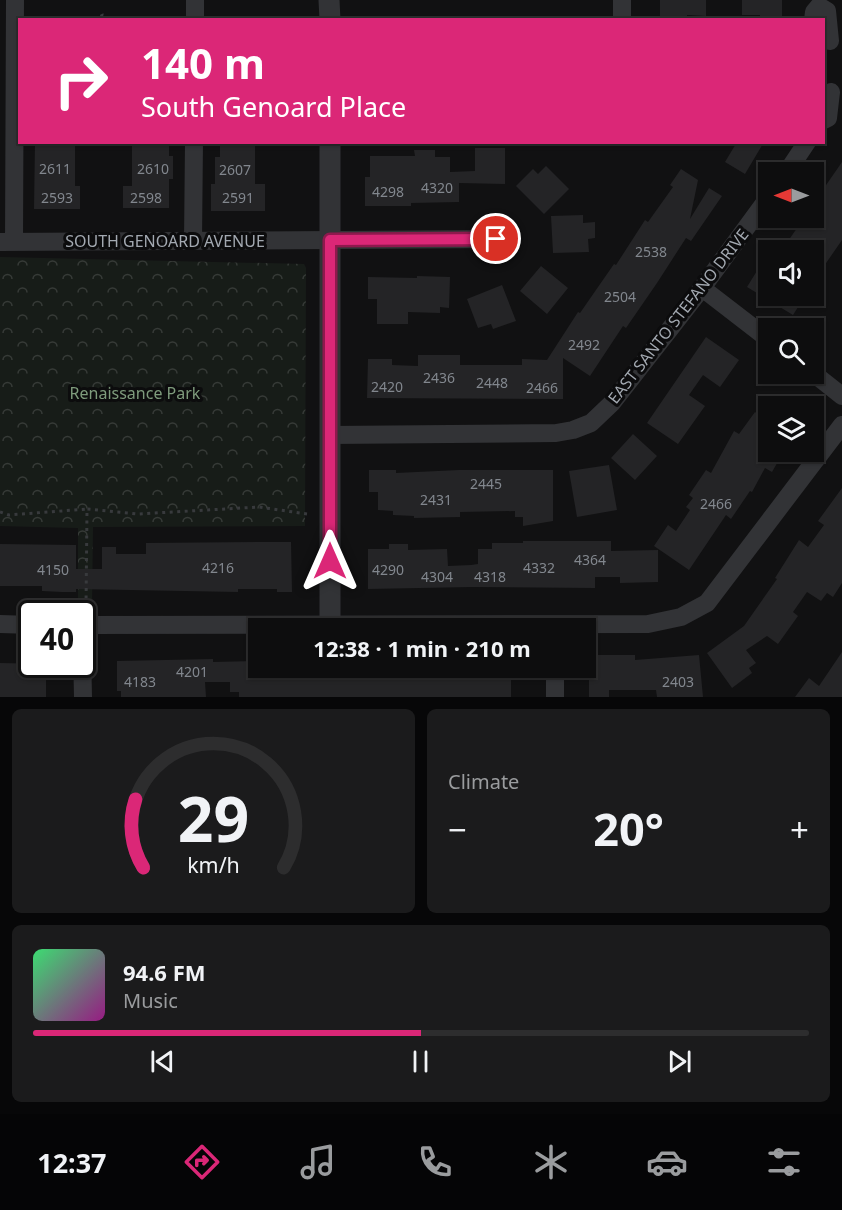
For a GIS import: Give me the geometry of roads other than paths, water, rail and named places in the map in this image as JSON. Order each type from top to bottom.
[{"type":"street","points":[[7,242],[15,0]]},
{"type":"street","points":[[195,0],[195,18]]},
{"type":"street","points":[[329,0],[330,18]]},
{"type":"street","points":[[622,0],[622,18]]},
{"type":"street","points":[[817,8],[827,11],[832,43]]},
{"type":"street","points":[[825,120],[828,118],[832,89]]},
{"type":"street","points":[[194,144],[194,241]]},
{"type":"street","points":[[330,144],[330,618]]},
{"type":"street","points":[[794,162],[806,144]]},
{"type":"street","name":"EAST SANTO STEFANO DRIVE","points":[[330,435],[556,433],[591,423],[612,403],[758,212]]},
{"type":"street","name":"SOUTH GENOARD AVENUE","points":[[7,242],[496,239]]},
{"type":"street","points":[[702,288],[758,331]]},
{"type":"street","points":[[824,382],[842,396]]},
{"type":"street","points":[[596,625],[648,624],[681,617],[707,603],[842,425]]},
{"type":"street","points":[[0,624],[18,625]]},
{"type":"street","points":[[96,625],[248,624]]},
{"type":"street","points":[[83,678],[83,697]]},
{"type":"street","points":[[555,678],[555,697]]},
{"type":"park label","name":"Renaissance Park","points":[[135,393]]}]
